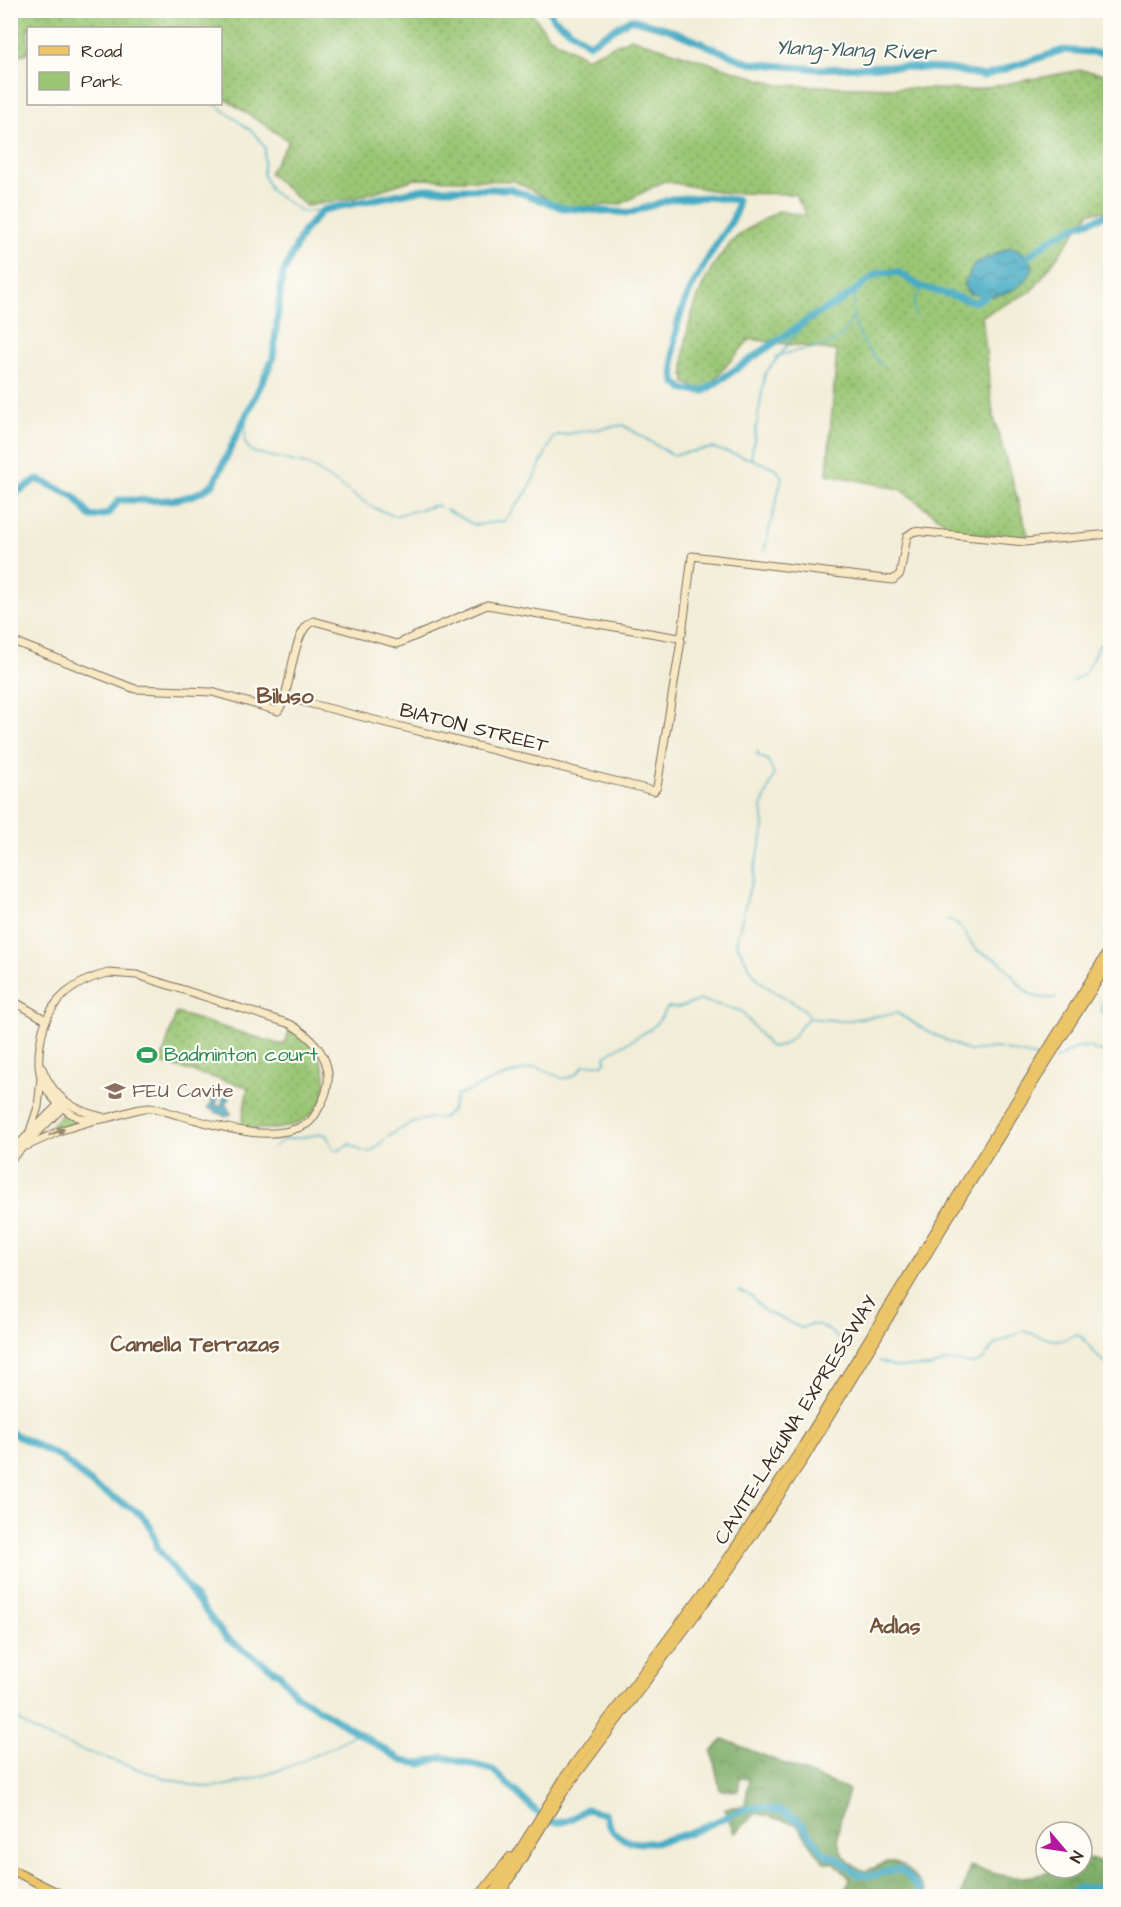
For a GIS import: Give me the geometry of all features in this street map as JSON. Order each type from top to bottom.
[{"type":"highway","name":"CAVITE–LAGUNA EXPRESSWAY","points":[[491,1896],[549,1807],[735,1548],[797,1455],[1042,1063],[1110,948]]},
{"type":"highway","name":"CAVITE–LAGUNA EXPRESSWAY","points":[[1050,1050],[1110,961]]},
{"type":"highway","name":"CAVITE–LAGUNA EXPRESSWAY","points":[[499,1896],[538,1825]]},
{"type":"highway","points":[[479,1896],[538,1825]]},
{"type":"main road","points":[[10,1869],[64,1896]]},
{"type":"street","points":[[10,640],[135,689],[212,692],[278,711],[297,648],[308,624],[314,621],[397,644],[487,605],[679,638],[682,634],[693,556],[893,580],[900,574],[908,536],[914,531],[1025,542],[1110,534]]},
{"type":"street","name":"BIATON STREET","points":[[284,697],[652,791],[657,790],[681,641],[679,638]]},
{"type":"street","points":[[22,1148],[62,1130],[93,1120],[151,1108],[241,1131],[289,1130],[309,1123],[325,1097],[330,1072],[317,1044],[307,1034],[290,1024],[123,972],[108,973],[81,982],[58,1000],[46,1020],[40,1061],[38,1107],[28,1136]]},
{"type":"street","points":[[10,999],[46,1020]]},
{"type":"street","points":[[40,1061],[51,1086],[63,1104],[104,1118]]},
{"type":"street","points":[[41,1078],[63,1104],[80,1117],[93,1120]]},
{"type":"street","points":[[10,1153],[63,1104]]},
{"type":"street","points":[[10,1160],[63,1104]]},
{"type":"green space","points":[[530,10],[548,36],[586,58],[631,38],[779,85],[972,90],[1081,70],[1110,75],[1110,211],[1090,212],[1032,291],[982,316],[993,415],[1029,538],[961,534],[900,489],[827,474],[837,351],[750,339],[704,391],[685,383],[685,347],[688,329],[693,310],[708,275],[729,245],[752,226],[779,211],[807,216],[795,194],[726,193],[664,181],[621,204],[563,208],[515,181],[415,179],[355,198],[306,206],[269,173],[289,141],[222,97],[222,27],[27,27],[27,53],[11,57],[11,11]]},
{"type":"green space","points":[[176,1013],[279,1044],[285,1044],[290,1028],[302,1036],[312,1046],[324,1070],[323,1096],[316,1108],[305,1119],[290,1126],[265,1129],[241,1127],[248,1087],[161,1063]]},
{"type":"green space","points":[[65,1111],[81,1121],[48,1132],[47,1129]]},
{"type":"green space","points":[[723,1739],[849,1790],[838,1837],[844,1856],[852,1864],[865,1871],[888,1862],[900,1864],[912,1874],[929,1896],[842,1896],[850,1879],[834,1862],[824,1862],[796,1824],[756,1813],[734,1834],[725,1808],[745,1806],[749,1779],[740,1778],[738,1791],[720,1790],[712,1752]]},
{"type":"green space","points":[[1094,1860],[1110,1865],[1110,1896],[961,1896],[970,1866],[1011,1877],[1034,1875],[1034,1880],[1094,1880]]},
{"type":"green space","points":[[799,1886],[837,1895],[837,1896],[796,1896]]},
{"type":"water","points":[[1011,247],[1021,251],[1033,265],[1028,278],[1016,288],[994,296],[968,293],[964,284],[975,263]]},
{"type":"water","points":[[225,1090],[230,1094],[226,1105],[231,1114],[226,1117],[208,1108],[212,1102],[209,1095],[218,1096],[216,1106],[221,1106],[223,1100],[220,1094]]},
{"type":"waterway","name":"Ylang-Ylang River","points":[[549,10],[553,18],[589,44],[631,19],[668,29],[749,63],[819,69],[882,66],[948,69],[984,76],[1063,50],[1110,54]]},
{"type":"waterway","points":[[216,105],[254,133],[265,148],[263,174],[271,191],[302,212],[323,210]]},
{"type":"waterway","points":[[10,490],[21,490],[37,479],[74,496],[91,517],[108,514],[119,500],[181,499],[203,491],[214,483],[273,359],[282,276],[303,232],[323,210],[424,189],[510,189],[563,208],[629,213],[671,199],[707,197],[737,200],[733,218],[697,278],[677,326],[673,362],[675,382],[685,390],[704,391],[815,315],[844,299],[878,273],[898,272],[919,286],[975,302],[986,296],[980,292]]},
{"type":"waterway","points":[[1021,262],[1051,239],[1076,226],[1110,214]]},
{"type":"waterway","points":[[916,318],[914,301],[925,288]]},
{"type":"waterway","points":[[857,290],[853,312],[858,332],[869,351],[884,367]]},
{"type":"waterway","points":[[776,357],[830,344],[846,330],[852,318]]},
{"type":"waterway","points":[[764,552],[782,477],[775,468],[751,459],[765,374],[807,320]]},
{"type":"waterway","points":[[246,417],[245,443],[252,452],[309,465],[372,507],[394,516],[437,505],[440,507]]},
{"type":"waterway","points":[[446,510],[475,525],[504,521],[527,492],[554,436],[623,425],[672,455],[712,448],[751,459]]},
{"type":"waterway","points":[[10,506],[21,490]]},
{"type":"waterway","points":[[1072,682],[1085,673],[1099,645],[1110,639]]},
{"type":"waterway","points":[[758,751],[757,755],[768,760],[774,775],[762,806],[764,827],[736,943],[755,976],[771,990],[802,1008],[808,1013],[808,1017]]},
{"type":"waterway","points":[[947,919],[961,928],[977,950],[999,961],[1007,968],[1028,993],[1045,998],[1057,998]]},
{"type":"waterway","points":[[274,1147],[283,1140],[322,1134],[327,1136],[333,1149],[338,1151],[350,1144],[362,1151],[371,1152],[404,1127],[423,1120],[444,1118],[451,1111],[457,1095],[491,1081],[531,1068],[569,1078],[584,1065],[603,1064],[606,1061],[605,1056],[653,1027],[668,1007],[678,1008],[700,1000],[741,1011],[769,1046],[775,1047],[787,1042],[808,1018],[843,1021],[897,1013],[927,1031],[969,1051],[996,1048],[1037,1057]]},
{"type":"waterway","points":[[1102,1001],[1101,1010],[1110,1019]]},
{"type":"waterway","points":[[1054,1060],[1078,1047],[1088,1047],[1110,1055]]},
{"type":"waterway","points":[[739,1291],[751,1296],[764,1311],[802,1328],[810,1325],[823,1326],[848,1344]]},
{"type":"waterway","points":[[879,1361],[895,1367],[929,1367],[949,1361],[974,1364],[983,1360],[994,1345],[1023,1331],[1056,1340],[1063,1340],[1076,1334],[1085,1340],[1099,1358],[1110,1364]]},
{"type":"waterway","points":[[10,1432],[62,1458],[94,1486],[141,1514],[150,1526],[158,1549],[226,1638],[280,1674],[295,1694],[403,1761],[422,1764],[443,1757],[493,1770],[544,1819],[562,1822],[586,1809],[605,1814],[614,1832],[628,1841],[646,1843],[667,1840],[745,1809],[759,1807],[780,1811],[798,1820],[825,1854],[837,1858],[857,1874],[872,1876],[892,1870],[902,1870],[925,1896]]},
{"type":"waterway","points":[[10,1712],[30,1728],[76,1748],[160,1777],[196,1786],[213,1787],[234,1784],[280,1770],[325,1750],[359,1731]]},
{"type":"waterway","points":[[1046,1896],[1052,1893],[1071,1893],[1079,1888],[1110,1888]]},
{"type":"place","name":"Badminton court","points":[[147,1055]]},
{"type":"place","name":"FEU Cavite","points":[[115,1091]]},
{"type":"district","name":"Biluso","points":[[285,696]]},
{"type":"district","name":"Camella Terrazas","points":[[195,1344]]},
{"type":"district","name":"Adlas","points":[[895,1626]]}]
